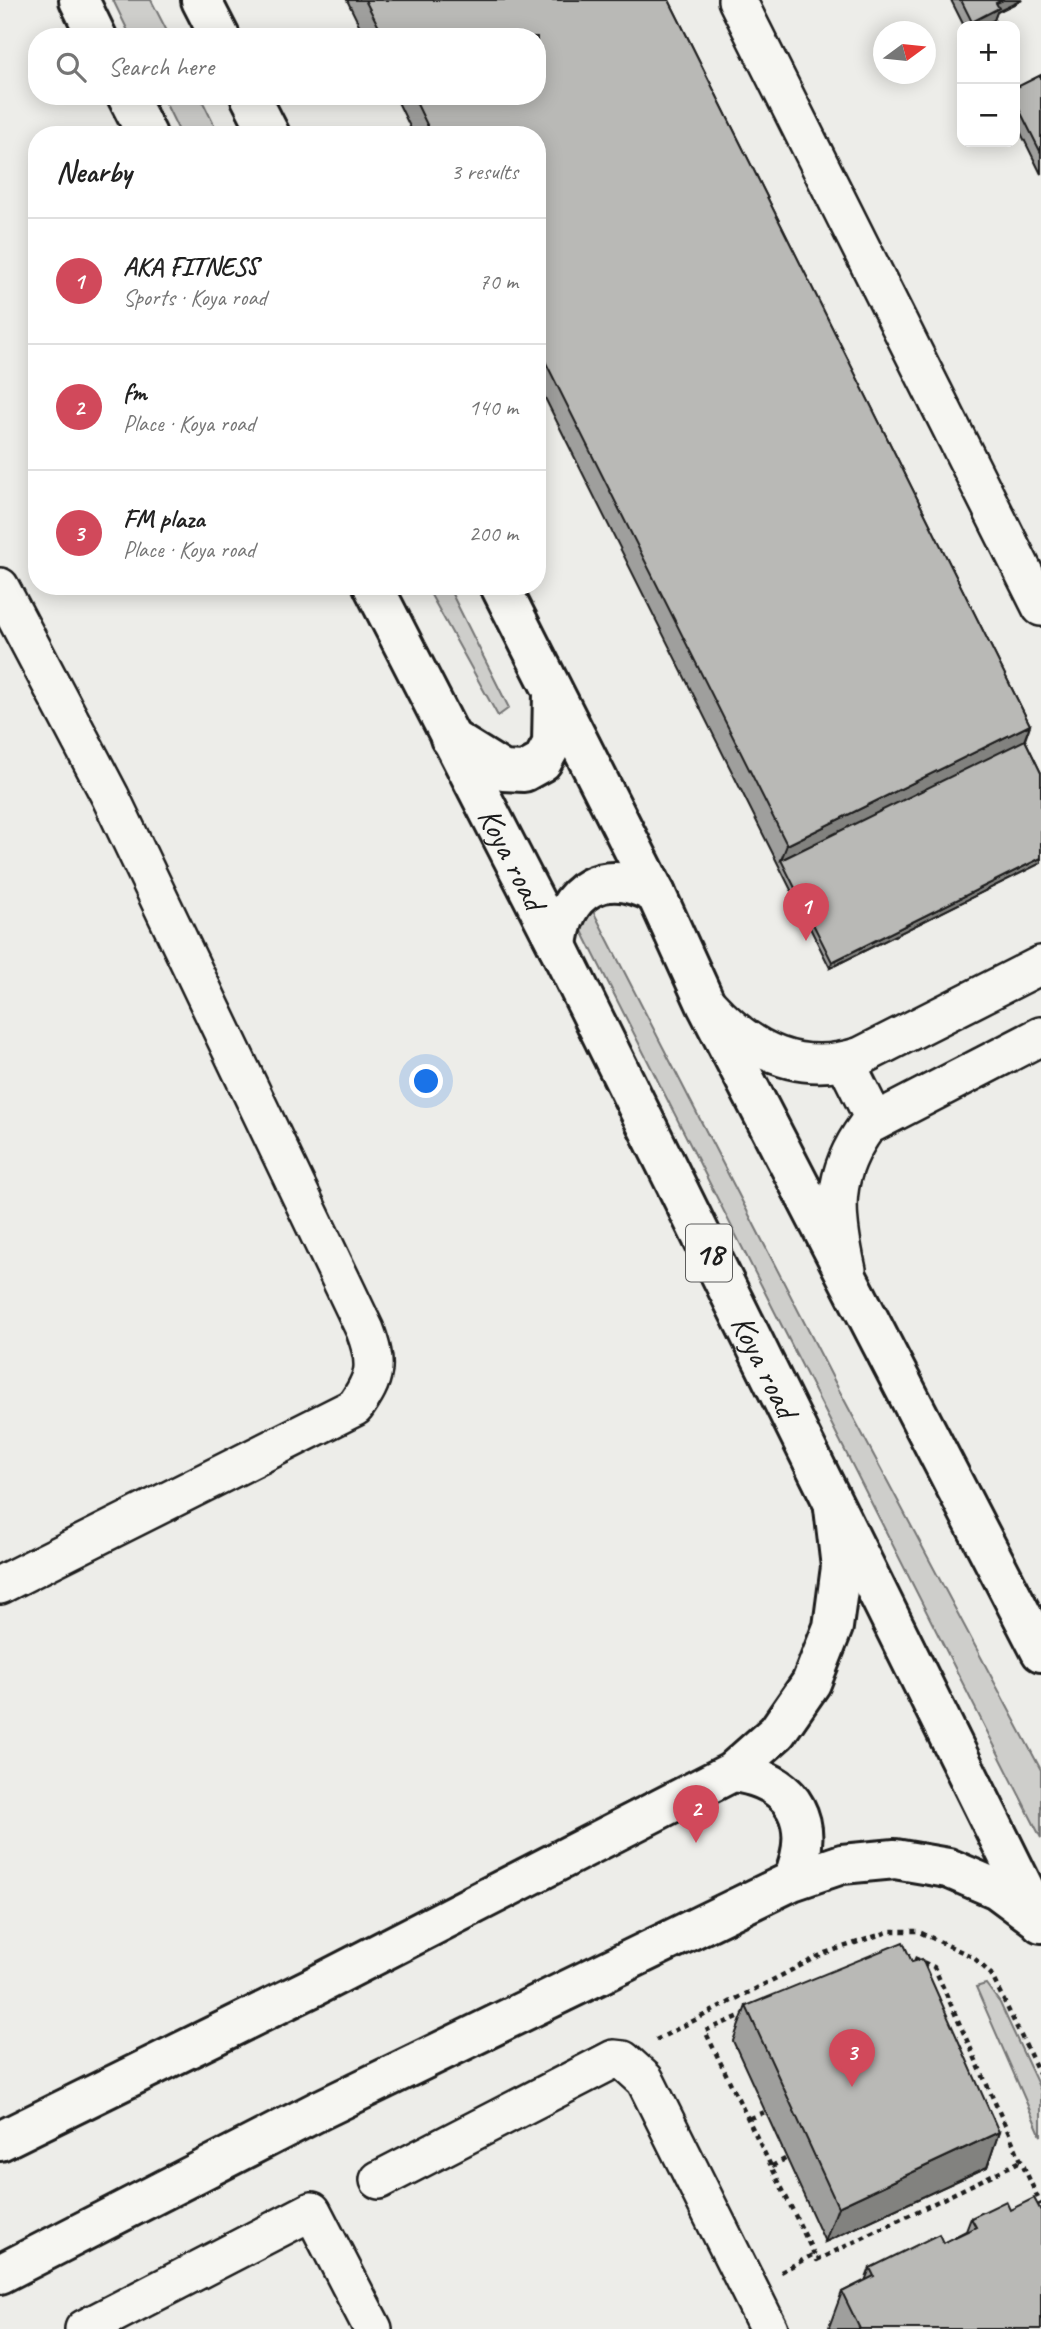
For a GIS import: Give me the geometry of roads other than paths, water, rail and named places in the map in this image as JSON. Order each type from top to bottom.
[{"type":"main road","points":[[79,0],[93,28]]},
{"type":"main road","points":[[201,0],[215,28]]},
{"type":"main road","points":[[132,105],[142,126]]},
{"type":"main road","points":[[255,105],[265,126]]},
{"type":"main road","name":"Koya road","points":[[378,595],[558,946],[1040,1922]]},
{"type":"main road","points":[[504,595],[656,894],[706,1004],[1041,1652]]},
{"type":"main road","points":[[449,737],[503,771],[524,772],[542,762],[552,744],[552,690]]},
{"type":"main road","points":[[558,946],[561,923],[572,902],[590,887],[612,881],[636,883],[656,894]]},
{"type":"main road","points":[[0,2141],[313,1987],[732,1772],[777,1732],[811,1683],[833,1627],[841,1567],[834,1508]]},
{"type":"main road","points":[[732,1772],[754,1775],[774,1783],[790,1798],[800,1818],[804,1839],[801,1861],[792,1881]]},
{"type":"main road","points":[[0,2274],[320,2110],[792,1881],[842,1864],[895,1859],[948,1868],[997,1889],[1040,1922]]},
{"type":"street","points":[[737,0],[1041,607]]},
{"type":"street","points":[[0,587],[110,796],[301,1194],[375,1357],[371,1384],[355,1407],[0,1585]]},
{"type":"street","points":[[706,1004],[732,1031],[772,1054],[807,1065],[834,1065],[1041,965]]},
{"type":"street","points":[[850,1284],[841,1243],[838,1200],[842,1168],[851,1147],[867,1126],[1041,1036]]},
{"type":"street","points":[[845,1061],[875,1121]]},
{"type":"street","points":[[379,2180],[614,2059],[623,2060],[645,2080],[769,2329]]},
{"type":"street","points":[[84,2329],[312,2211],[373,2329]]},
{"type":"place","name":"AKA FITNESS","points":[[806,941]]},
{"type":"place","name":"fm","points":[[696,1843]]},
{"type":"place","name":"FM plaza","points":[[852,2087]]}]
